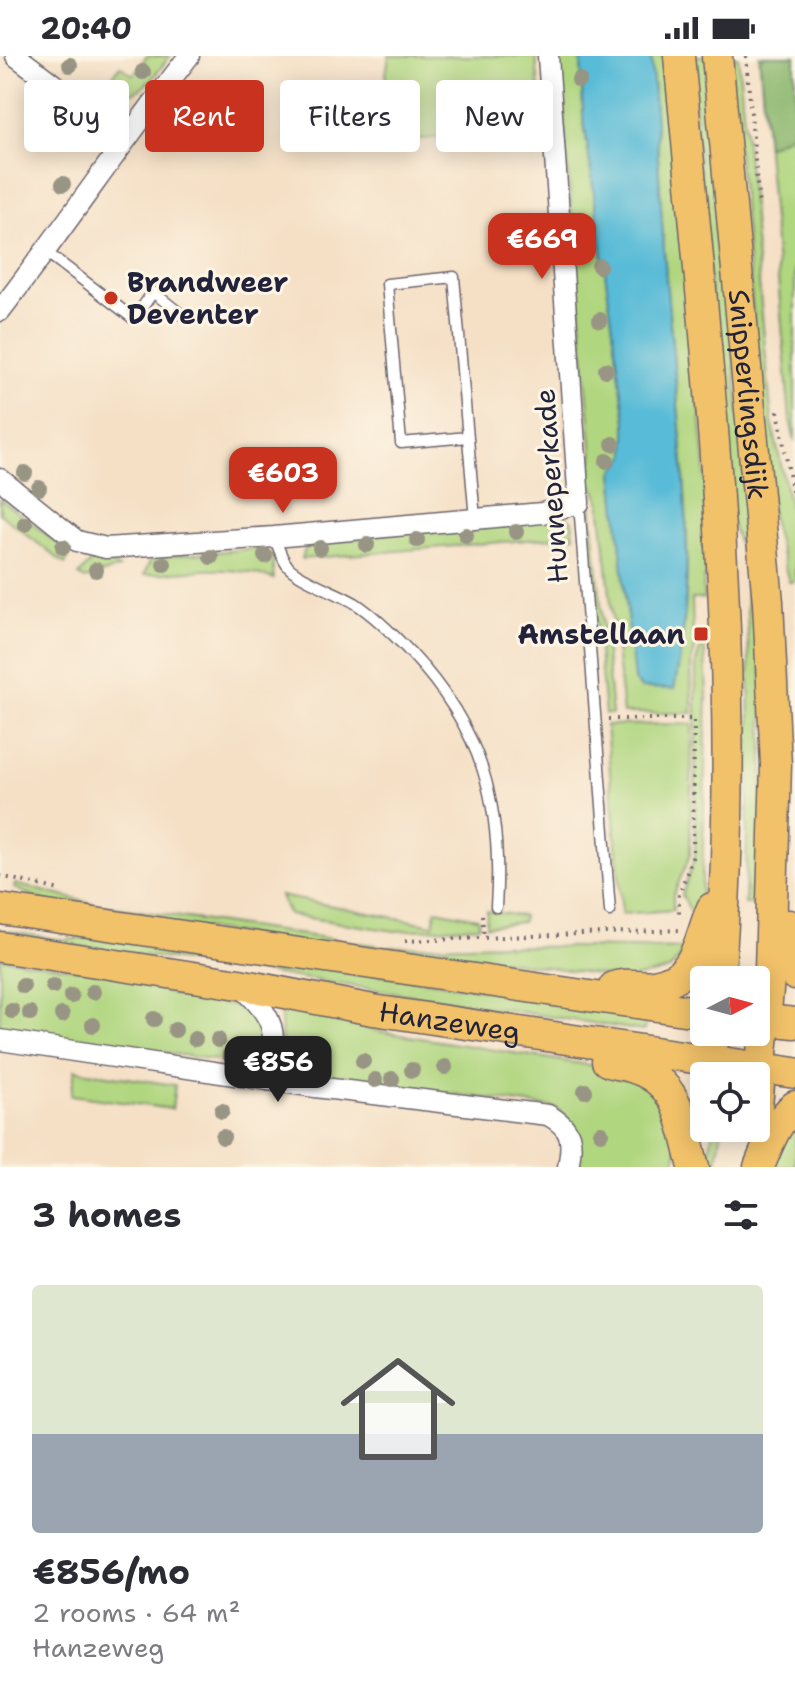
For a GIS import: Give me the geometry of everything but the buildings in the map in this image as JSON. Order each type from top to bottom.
[{"type":"main road","name":"Snipperlingsdijk","points":[[679,56],[718,491],[726,640],[724,881],[720,966]]},
{"type":"main road","name":"Snipperlingsdijk","points":[[717,56],[768,602],[776,765],[772,1020],[763,1062]]},
{"type":"main road","points":[[589,995],[622,984],[652,985],[677,975],[698,951],[706,921],[724,881]]},
{"type":"main road","points":[[773,886],[789,925],[789,957],[795,975]]},
{"type":"main road","name":"Hanzeweg","points":[[0,909],[690,1011]]},
{"type":"main road","name":"Hanzeweg","points":[[0,947],[239,984],[373,1010],[579,1041],[711,1056]]},
{"type":"main road","points":[[579,1041],[610,1063],[635,1068],[665,1085],[680,1110],[694,1167]]},
{"type":"main road","points":[[711,1056],[735,1062]]},
{"type":"main road","points":[[770,1070],[795,1073]]},
{"type":"main road","points":[[759,1167],[785,1113],[795,1106]]},
{"type":"main road","points":[[694,1167],[698,1142]]},
{"type":"main road","points":[[749,1167],[753,1142]]},
{"type":"street","points":[[16,56],[48,80]]},
{"type":"street","points":[[129,133],[189,56]]},
{"type":"street","name":"Hunneperkade","points":[[548,56],[579,503]]},
{"type":"street","points":[[0,311],[46,252],[115,152]]},
{"type":"street","points":[[0,479],[77,541],[91,547],[118,548],[274,537],[542,513],[579,503]]},
{"type":"street","points":[[239,984],[271,1020],[275,1047],[268,1080]]},
{"type":"street","points":[[0,1040],[268,1080],[548,1115],[562,1123],[568,1131],[570,1158]]},
{"type":"lane","points":[[46,252],[134,319],[153,292],[182,315]]},
{"type":"lane","points":[[468,437],[401,443],[387,284],[454,277],[468,437],[475,519]]},
{"type":"lane","name":"Hunneperkade","points":[[579,503],[610,911]]},
{"type":"lane","points":[[274,537],[288,568],[355,603],[394,635],[436,681],[476,747],[495,818],[499,864],[496,907]]},
{"type":"path","points":[[746,56],[760,211]]},
{"type":"path","name":"Snipperlingsdijk","points":[[776,397],[795,507]]},
{"type":"path","points":[[394,941],[680,930],[679,895],[693,856],[694,719],[596,719]]},
{"type":"path","points":[[0,876],[71,893]]},
{"type":"green space","points":[[147,56],[170,56],[151,80],[145,80],[145,85],[134,92],[129,94],[129,80],[110,80],[120,66],[133,75]]},
{"type":"green space","points":[[389,56],[536,56],[538,80],[436,80],[436,138],[420,139],[420,80],[385,80]]},
{"type":"green space","points":[[558,56],[581,56],[583,115],[626,421],[626,456],[674,688],[686,595],[686,500],[666,280],[651,56],[668,56],[711,535],[704,599],[692,599],[693,636],[699,636],[691,662],[692,713],[623,713],[600,502],[596,490],[589,484],[593,459]]},
{"type":"green space","points":[[690,56],[707,56],[763,687],[763,904],[745,904],[750,733],[745,567],[731,519]]},
{"type":"green space","points":[[729,56],[738,56],[772,423],[795,530],[795,581],[789,582],[773,523]]},
{"type":"green space","points":[[759,56],[795,56],[795,442],[790,420]]},
{"type":"green space","points":[[763,56],[795,56],[795,120],[792,134],[767,147],[760,61]]},
{"type":"green space","points":[[584,492],[591,505],[612,714],[605,714]]},
{"type":"green space","points":[[0,499],[67,550],[69,556],[65,564],[0,514]]},
{"type":"green space","points":[[563,513],[572,521],[574,536],[302,559],[311,543]]},
{"type":"green space","points":[[261,548],[272,556],[274,579],[226,570],[144,575],[150,561],[158,557]]},
{"type":"green space","points":[[92,561],[107,561],[119,568],[85,579],[79,575]]},
{"type":"green space","points":[[704,637],[707,696],[701,917],[693,917],[682,895],[695,856],[696,663]]},
{"type":"green space","points":[[692,724],[690,855],[673,896],[673,910],[622,914],[606,725]]},
{"type":"green space","points":[[15,884],[98,905],[387,947],[506,944],[687,949],[669,970],[629,979],[472,956],[368,952],[61,908],[14,888]]},
{"type":"green space","points":[[280,896],[433,925],[436,910],[478,918],[479,926],[395,931],[289,915]]},
{"type":"green space","points":[[487,911],[523,916],[522,922],[486,926]]},
{"type":"green space","points":[[0,930],[64,940],[114,936],[647,1013],[644,1031],[0,935]]},
{"type":"green space","points":[[0,958],[128,976],[176,996],[244,1007],[256,1011],[270,1036],[261,1062],[251,1065],[0,1029]]},
{"type":"green space","points":[[271,1001],[316,1011],[376,1031],[632,1072],[654,1084],[678,1143],[674,1167],[574,1167],[574,1125],[557,1108],[293,1072],[282,1063],[281,1016]]},
{"type":"green space","points":[[75,1070],[175,1085],[172,1109],[71,1095]]},
{"type":"green space","points":[[795,1116],[795,1167],[772,1167]]},
{"type":"green space","points":[[711,1142],[720,1142],[716,1167],[707,1167]]},
{"type":"water","points":[[581,56],[651,56],[687,549],[682,643],[674,689],[641,688],[634,680],[613,472],[626,456],[626,421],[583,115]]},
{"type":"place","name":"Brandweer Deventer","points":[[111,298]]},
{"type":"place","name":"Amstellaan","points":[[701,634]]}]
